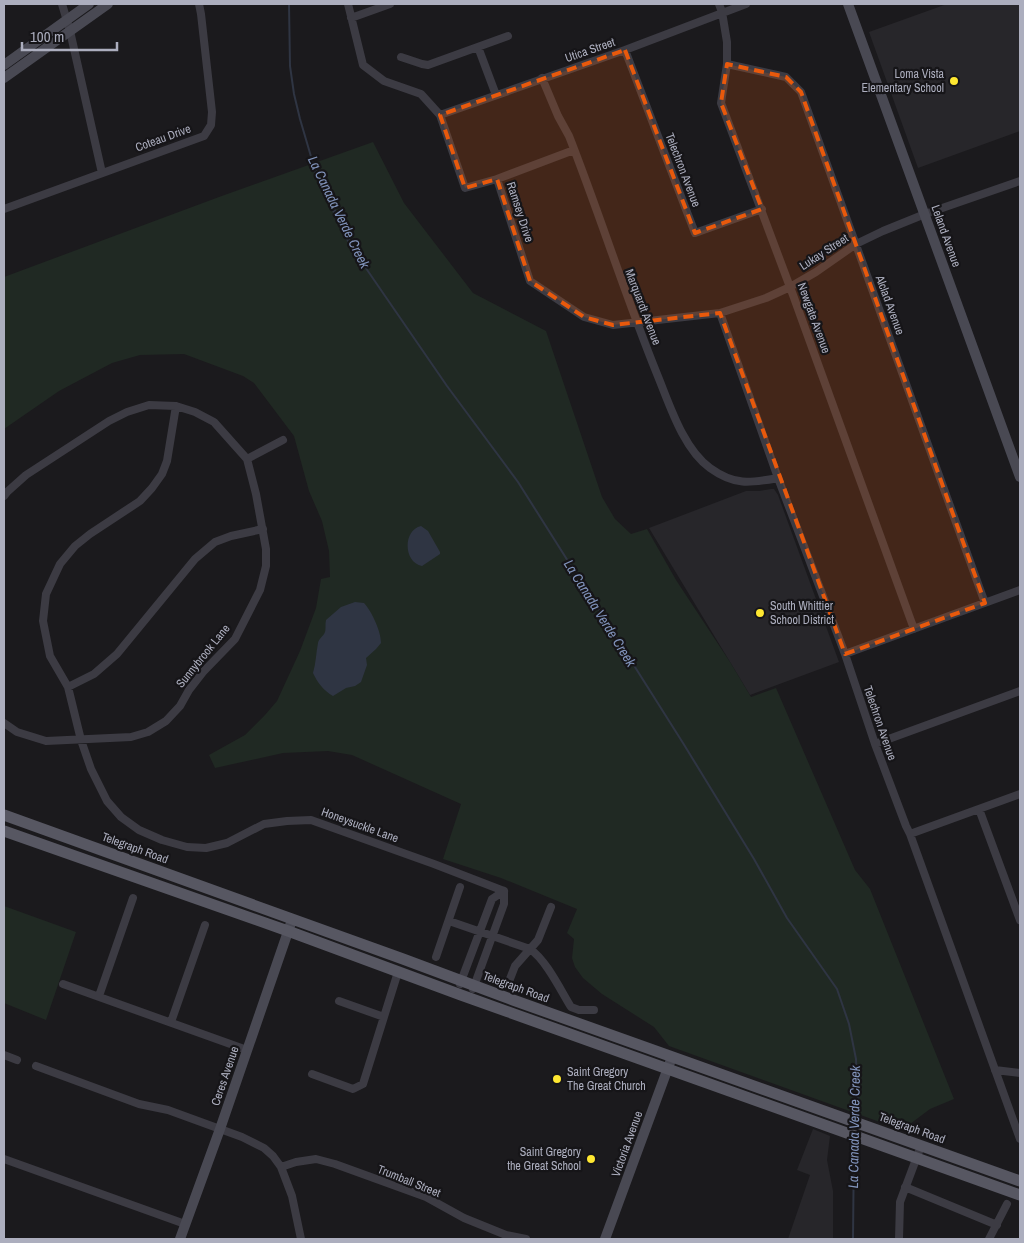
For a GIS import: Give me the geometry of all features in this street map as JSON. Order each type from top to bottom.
[{"type":"main road","name":"Telegraph Road","points":[[4,815],[290,925],[398,972],[1020,1195]]},
{"type":"main road","name":"Telegraph Road","points":[[4,831],[290,925],[403,959],[461,982],[1020,1181]]},
{"type":"street","points":[[62,4],[70,31],[102,173]]},
{"type":"street","points":[[4,64],[89,4]]},
{"type":"street","points":[[4,78],[108,4]]},
{"type":"street","name":"Coteau Drive","points":[[4,209],[204,136],[211,125],[212,112],[199,4]]},
{"type":"street","name":"Ramsey Drive","points":[[348,4],[363,65],[384,80],[421,94],[440,115],[465,188],[497,179],[530,281],[584,317],[613,325],[636,322]]},
{"type":"street","points":[[351,18],[390,4]]},
{"type":"street","name":"Newgate Avenue","points":[[719,4],[727,42],[727,64],[721,103],[762,209],[914,629]]},
{"type":"street","name":"Utica Street","points":[[440,115],[624,50],[746,4]]},
{"type":"street","name":"Leland Avenue","points":[[848,4],[1020,477]]},
{"type":"street","points":[[401,57],[428,65],[508,36]]},
{"type":"street","points":[[478,47],[496,95]]},
{"type":"street","name":"Telechron Avenue","points":[[624,50],[694,233],[762,209]]},
{"type":"street","name":"Alclad Avenue","points":[[727,64],[786,77],[801,92],[985,603]]},
{"type":"street","name":"Marquardt Avenue","points":[[542,78],[558,116],[569,136],[636,322],[680,431],[693,452],[709,468],[729,479],[750,483],[778,478]]},
{"type":"street","points":[[497,179],[574,150]]},
{"type":"street","name":"Lukay Street","points":[[636,322],[720,313],[766,298],[790,287],[816,272],[856,244],[883,231],[925,214],[1020,181]]},
{"type":"street","name":"Telechron Avenue","points":[[720,313],[778,478],[845,654],[875,744],[910,834],[1020,1139]]},
{"type":"street","name":"Sunnybrook Lane","points":[[4,496],[6,492],[26,475],[109,421],[127,412],[150,406],[176,406],[195,412],[214,422],[247,459],[256,494],[266,549],[266,566],[260,590],[235,639],[203,672],[189,690],[180,706],[166,721],[148,732],[131,737],[46,741],[16,732],[4,723]]},
{"type":"street","name":"Honeysuckle Lane","points":[[176,406],[167,461],[162,474],[140,501],[75,546],[60,564],[46,594],[43,621],[50,656],[68,687],[81,740],[91,769],[107,801],[121,817],[139,830],[162,840],[187,847],[206,848],[227,843],[264,824],[311,820],[504,891]]},
{"type":"street","points":[[247,459],[283,440]]},
{"type":"street","points":[[68,687],[94,674],[117,654],[195,560],[215,542],[231,536],[262,529]]},
{"type":"street","points":[[845,654],[1020,590]]},
{"type":"street","points":[[875,744],[1020,691]]},
{"type":"street","points":[[910,834],[1020,794]]},
{"type":"street","points":[[979,809],[1020,920]]},
{"type":"street","points":[[436,957],[460,887]]},
{"type":"street","points":[[457,993],[492,899],[504,891]]},
{"type":"street","points":[[470,997],[504,904],[504,891]]},
{"type":"street","points":[[98,996],[133,898]]},
{"type":"street","points":[[508,984],[515,966],[538,940],[551,907]]},
{"type":"street","points":[[449,921],[530,949],[543,962],[571,1007],[579,1010],[594,1010]]},
{"type":"street","points":[[171,1022],[205,925]]},
{"type":"street","name":"Ceres Avenue","points":[[180,1239],[290,925]]},
{"type":"street","points":[[312,1074],[353,1089],[363,1084],[398,972]]},
{"type":"street","points":[[63,984],[247,1050]]},
{"type":"street","points":[[338,1000],[384,1017]]},
{"type":"street","points":[[4,1055],[17,1060]]},
{"type":"street","name":"Victoria Avenue","points":[[605,1239],[672,1057]]},
{"type":"street","points":[[36,1066],[139,1104],[168,1110],[242,1137],[264,1148],[282,1167],[292,1196],[301,1239]]},
{"type":"street","points":[[995,1070],[1020,1073]]},
{"type":"street","points":[[899,1239],[900,1202],[921,1146]]},
{"type":"street","name":"Trumball Street","points":[[282,1167],[316,1158],[426,1197],[464,1218],[506,1235],[526,1239]]},
{"type":"street","points":[[4,1159],[186,1224]]},
{"type":"street","points":[[905,1187],[997,1225]]},
{"type":"street","points":[[990,1239],[1007,1204]]},
{"type":"highlighted area","points":[[625,50],[695,233],[762,209],[721,103],[727,64],[786,77],[801,92],[985,603],[845,654],[720,313],[613,325],[584,317],[530,281],[497,179],[465,188],[440,115]]},
{"type":"shaded area","name":"Loma Vista Elementary School","points":[[947,4],[1020,4],[1020,131],[918,168],[869,32]]},
{"type":"shaded area","points":[[373,142],[404,203],[473,293],[546,331],[602,497],[615,519],[631,534],[647,529],[676,580],[751,697],[776,688],[855,870],[870,889],[954,1099],[930,1109],[902,1130],[669,1046],[654,1027],[602,994],[583,978],[575,967],[572,958],[574,939],[567,933],[577,909],[501,878],[443,859],[461,804],[352,755],[328,751],[283,753],[215,768],[209,755],[245,735],[277,701],[300,651],[316,608],[321,579],[330,577],[329,551],[322,521],[309,491],[294,436],[254,383],[243,376],[184,354],[140,355],[112,363],[59,391],[4,429],[4,277]]},
{"type":"shaded area","name":"South Whittier School District","points":[[774,489],[778,495],[839,662],[750,695],[649,528],[746,491]]},
{"type":"shaded area","points":[[4,906],[76,932],[46,1020],[4,1003]]},
{"type":"shaded area","points":[[813,1129],[830,1136],[827,1160],[833,1191],[833,1239],[788,1239],[810,1175],[797,1170]]},
{"type":"water","points":[[313,165],[350,242],[348,243],[311,166]]},
{"type":"water","points":[[421,526],[428,531],[440,552],[440,554],[422,566],[411,559],[408,546],[408,539],[411,533]]},
{"type":"water","points":[[355,602],[364,603],[370,611],[378,627],[381,643],[366,658],[367,665],[361,682],[333,696],[321,686],[313,673],[318,643],[325,632],[326,620],[341,607]]},
{"type":"waterway","name":"La Canada Verde Creek","points":[[289,4],[290,66],[294,94],[312,160],[337,215],[361,261],[447,386],[518,482],[683,743],[754,859],[787,918],[837,989],[849,1024],[856,1059],[858,1105],[856,1117]]},
{"type":"waterway","name":"La Canada Verde Creek","points":[[853,1239],[854,1139]]},
{"type":"place","name":"Loma Vista Elementary School","points":[[954,81]]},
{"type":"place","name":"South Whittier School District","points":[[760,613]]},
{"type":"place","name":"Saint Gregory The Great Church","points":[[557,1079]]},
{"type":"place","name":"Saint Gregory the Great School","points":[[591,1159]]}]
